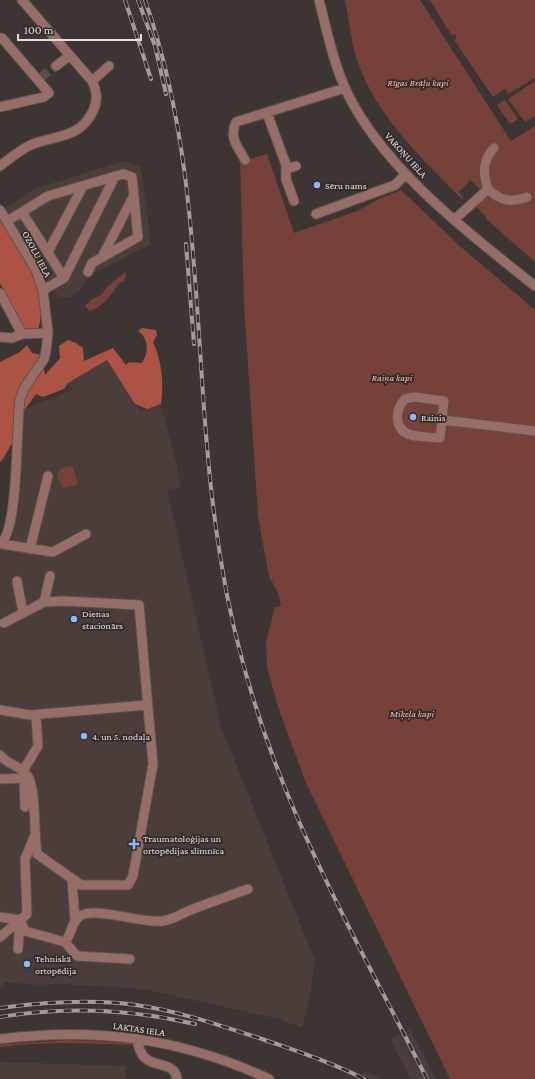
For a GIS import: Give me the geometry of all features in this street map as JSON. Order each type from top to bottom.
[{"type":"street","points":[[1,163],[33,144],[71,134],[86,123],[96,103],[96,94],[92,82],[22,0]]},
{"type":"street","name":"VAROŅU IELA","points":[[319,0],[331,49],[345,88],[352,103],[372,133],[406,174],[454,220],[535,286]]},
{"type":"street","points":[[0,38],[2,38],[39,78],[49,93],[44,97],[0,107]]},
{"type":"street","points":[[56,66],[69,56]]},
{"type":"street","points":[[92,82],[109,66]]},
{"type":"street","points":[[245,160],[233,139],[233,131],[236,122],[345,88]]},
{"type":"street","points":[[267,112],[286,169],[286,179],[294,201]]},
{"type":"street","points":[[494,148],[484,165],[483,175],[488,189],[496,197],[507,200],[515,201],[527,197]]},
{"type":"street","points":[[286,169],[296,166]]},
{"type":"street","points":[[12,218],[48,196],[122,174],[132,177],[138,237],[92,263],[88,272]]},
{"type":"street","points":[[316,214],[395,185],[406,174]]},
{"type":"street","points":[[43,290],[64,278],[115,176]]},
{"type":"street","points":[[48,252],[83,186]]},
{"type":"street","points":[[454,220],[488,189]]},
{"type":"street","points":[[102,258],[134,196]]},
{"type":"street","name":"OZOLU IELA","points":[[0,210],[36,270],[43,290],[48,333],[44,359],[20,399],[16,483],[8,529],[1,544]]},
{"type":"street","points":[[22,212],[64,278]]},
{"type":"street","points":[[0,293],[22,334]]},
{"type":"street","points":[[0,337],[12,338],[22,334],[48,333]]},
{"type":"street","points":[[408,398],[442,400],[444,402],[443,420],[440,438],[410,435],[402,429],[398,422],[397,412],[399,405],[408,398]]},
{"type":"street","points":[[443,420],[535,431]]},
{"type":"street","points":[[30,549],[48,476]]},
{"type":"street","points":[[1,544],[53,552],[86,534]]},
{"type":"street","points":[[44,602],[50,576]]},
{"type":"street","points":[[17,581],[23,613]]},
{"type":"street","points":[[0,755],[26,774],[33,800],[34,835],[37,854],[80,885],[128,886],[131,882],[153,764],[139,605],[64,601],[44,602],[1,627]]},
{"type":"street","points":[[0,710],[36,715],[147,705]]},
{"type":"street","points":[[25,807],[24,782],[38,746],[36,715]]},
{"type":"street","points":[[0,780],[26,774]]},
{"type":"street","points":[[0,937],[27,914],[25,859],[34,835]]},
{"type":"street","points":[[65,942],[74,922],[72,879]]},
{"type":"street","points":[[74,922],[81,916],[90,913],[124,916],[144,921],[161,921],[177,917],[248,889]]},
{"type":"street","points":[[0,917],[20,920]]},
{"type":"street","points":[[20,920],[25,931],[65,942],[77,956],[130,959]]},
{"type":"street","points":[[18,949],[20,920]]},
{"type":"street","name":"LAKTAS IELA","points":[[0,1039],[75,1034],[136,1038],[192,1049],[221,1058],[269,1079]]},
{"type":"street","points":[[136,1038],[142,1054],[148,1060],[171,1067],[178,1079]]},
{"type":"shaded area","points":[[124,161],[141,167],[151,244],[89,276],[82,288],[76,294],[69,297],[59,298],[5,208],[37,188]]},
{"type":"shaded area","points":[[0,215],[31,270],[36,285],[40,300],[41,315],[38,330],[25,330],[0,283]]},
{"type":"shaded area","points":[[142,328],[156,330],[157,335],[153,342],[162,373],[161,404],[147,409],[135,404],[107,360],[68,383],[64,389],[43,397],[36,394],[20,416],[20,429],[0,462],[0,362],[20,352],[27,345],[32,353],[41,355],[45,375],[60,358],[59,346],[68,340],[83,348],[84,361],[113,348],[126,365],[129,362],[142,363],[146,354],[147,346],[142,334],[138,331]]},
{"type":"shaded area","name":"Traumatoloģijas un ortopēdijas slimnīca","points":[[107,360],[140,411],[161,404],[181,487],[167,490],[221,727],[315,961],[309,1001],[302,1028],[279,1019],[144,989],[59,984],[39,985],[4,982],[4,987],[0,987],[0,550],[11,548],[24,409],[73,390],[68,383]]},
{"type":"shaded area","points":[[410,1029],[436,1079],[411,1079],[390,1039]]},
{"type":"shaded area","points":[[0,1062],[126,1066],[126,1079],[0,1079]]},
{"type":"shaded area","points":[[364,1070],[381,1079],[361,1079]]},
{"type":"green space","name":"Rīgas Brāļu kapi","points":[[345,0],[420,0],[511,141],[535,126],[535,262],[486,219],[486,216],[475,206],[480,189],[470,180],[459,192],[463,197],[463,200],[431,168],[387,117],[364,78],[356,57]]},
{"type":"green space","name":"Rīgas Brāļu kapi","points":[[430,0],[535,0],[535,78],[508,94],[505,89],[493,97],[454,40],[457,38],[455,34],[452,36]]},
{"type":"green space","points":[[535,81],[535,116],[525,122],[508,99]]},
{"type":"green space","points":[[505,100],[518,119],[510,124],[497,105]]},
{"type":"green space","points":[[267,154],[294,233],[357,211],[381,198],[401,190],[461,247],[535,310],[535,1079],[450,1079],[306,783],[278,707],[267,667],[266,642],[275,607],[281,606],[278,593],[269,576],[258,516],[244,304],[240,160]]},
{"type":"green space","points":[[125,272],[126,275],[124,281],[119,283],[103,303],[90,311],[85,306],[92,299],[101,295],[108,286]]},
{"type":"green space","points":[[73,466],[78,485],[63,488],[58,479],[57,473],[63,468]]},
{"type":"green space","points":[[70,1040],[128,1043],[132,1045],[50,1043],[0,1047],[0,1045],[9,1044]]},
{"type":"tunnel","points":[[41,77],[56,66]]},
{"type":"railway","points":[[125,0],[151,79]]},
{"type":"railway","points":[[138,0],[155,46],[166,94]]},
{"type":"railway","points":[[145,0],[165,67],[179,136],[189,205],[204,415],[211,485],[225,587],[248,682],[268,744],[307,840],[357,943],[427,1079]]},
{"type":"railway","points":[[186,244],[194,344]]},
{"type":"railway","points":[[0,1008],[34,1004],[102,1002],[136,1005],[168,1011],[200,1019],[301,1052],[364,1079]]},
{"type":"railway","points":[[0,1017],[49,1011],[74,1010],[122,1012],[195,1024]]},
{"type":"place","name":"Sēru nams","points":[[317,185]]},
{"type":"place","name":"Rainis","points":[[413,417]]},
{"type":"place","name":"Dienas stacionārs","points":[[74,619]]},
{"type":"place","name":"4. un 5. nodaļa","points":[[84,736]]},
{"type":"place","name":"Traumatoloģijas un ortopēdijas slimnīca","points":[[134,844]]},
{"type":"place","name":"Tehniskā ortopēdija","points":[[27,964]]},
{"type":"park label","name":"Raiņa kapi","points":[[392,377]]},
{"type":"park label","name":"Miķeļa kapi","points":[[412,713]]}]
